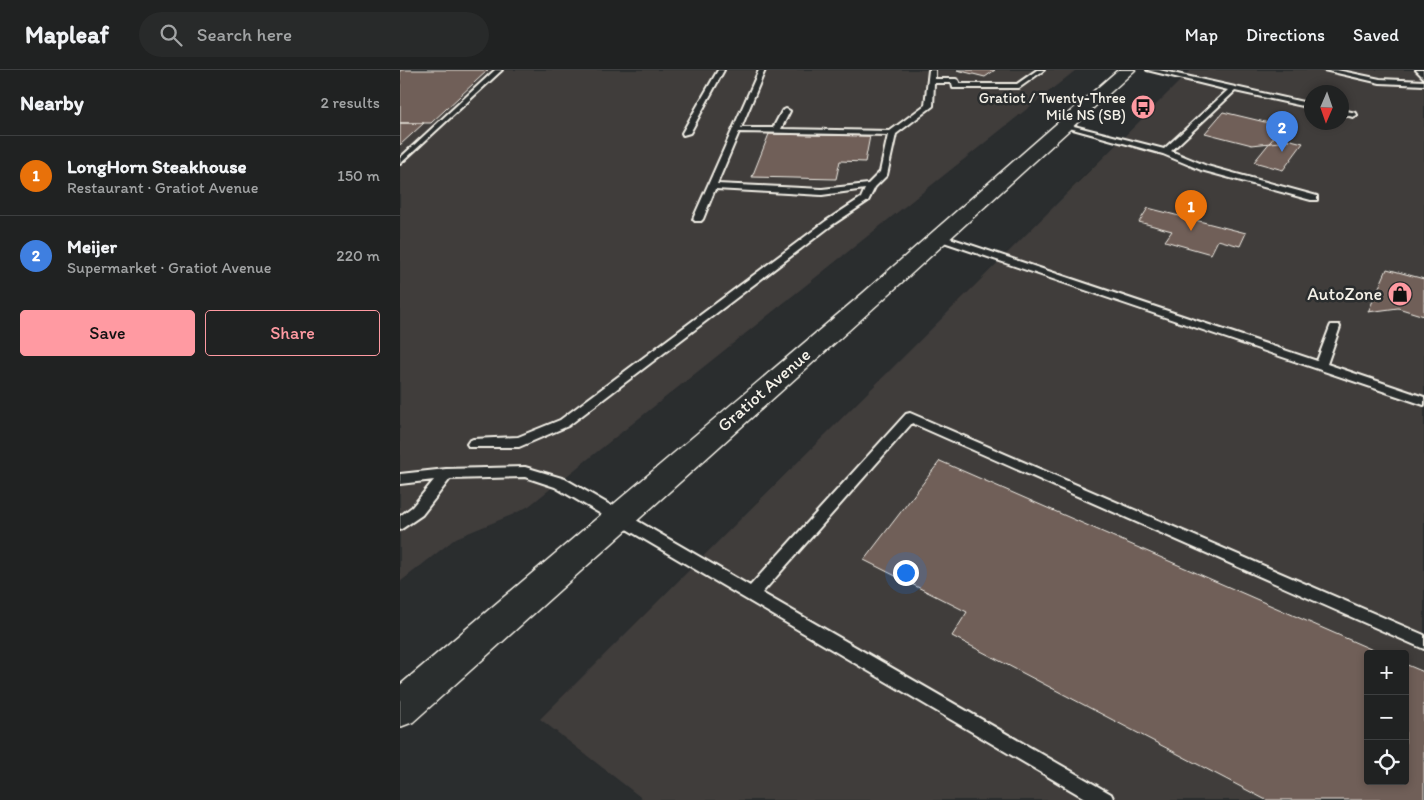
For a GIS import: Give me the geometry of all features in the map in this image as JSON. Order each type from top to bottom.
[{"type":"main road","name":"Gratiot Avenue","points":[[400,708],[1066,126],[1127,70]]},
{"type":"lane","points":[[400,162],[499,70]]},
{"type":"lane","points":[[686,134],[721,70]]},
{"type":"lane","points":[[698,220],[762,70]]},
{"type":"lane","points":[[737,130],[892,133],[928,106],[932,70]]},
{"type":"lane","points":[[931,81],[956,81],[956,86],[1019,86],[1041,70]]},
{"type":"lane","points":[[1150,70],[1304,104]]},
{"type":"lane","points":[[1327,70],[1380,81],[1424,83]]},
{"type":"lane","points":[[1363,77],[1368,70]]},
{"type":"lane","points":[[1419,70],[1424,76]]},
{"type":"lane","points":[[1166,152],[1233,88]]},
{"type":"lane","points":[[776,131],[786,111]]},
{"type":"lane","points":[[1349,114],[1353,115]]},
{"type":"lane","points":[[1066,126],[1166,152],[1204,168],[1314,198]]},
{"type":"lane","points":[[473,444],[519,442],[564,423],[829,223],[865,199],[870,186],[884,173],[892,133]]},
{"type":"lane","points":[[713,186],[822,192],[870,186]]},
{"type":"lane","points":[[938,237],[1424,402]]},
{"type":"lane","points":[[1320,366],[1335,327]]},
{"type":"lane","points":[[751,595],[910,418],[1424,642]]},
{"type":"lane","points":[[400,479],[446,474],[525,472],[560,483],[1105,800]]},
{"type":"lane","points":[[400,524],[416,512],[446,474]]},
{"type":"shaded area","points":[[400,70],[1076,70],[529,506],[456,538],[400,582]]},
{"type":"shaded area","points":[[1191,70],[1424,70],[1424,800],[644,800],[540,719]]},
{"type":"building","points":[[400,70],[488,70],[431,123],[400,123]]},
{"type":"building","points":[[957,70],[995,70],[985,77]]},
{"type":"building","points":[[1223,112],[1269,123],[1289,141],[1252,145],[1205,133]]},
{"type":"building","points":[[400,123],[424,123],[400,145]]},
{"type":"building","points":[[769,134],[870,136],[865,162],[840,161],[836,179],[752,177]]},
{"type":"building","points":[[1275,136],[1303,143],[1283,170],[1254,162]]},
{"type":"building","points":[[1148,208],[1246,233],[1240,246],[1218,240],[1211,254],[1165,241],[1172,231],[1139,222]]},
{"type":"building","name":"AutoZone","points":[[1387,269],[1424,279],[1424,316],[1398,308],[1368,312]]},
{"type":"building","points":[[940,461],[1373,650],[1364,650],[1364,785],[1409,785],[1409,666],[1424,672],[1424,800],[1266,800],[952,636],[967,612],[864,560]]},
{"type":"place","name":"Gratiot / Twenty-Three Mile NS (SB)","points":[[1143,107]]},
{"type":"place","name":"Meijer","points":[[1282,152]]},
{"type":"place","name":"LongHorn Steakhouse","points":[[1191,231]]},
{"type":"place","name":"AutoZone","points":[[1400,294]]}]
